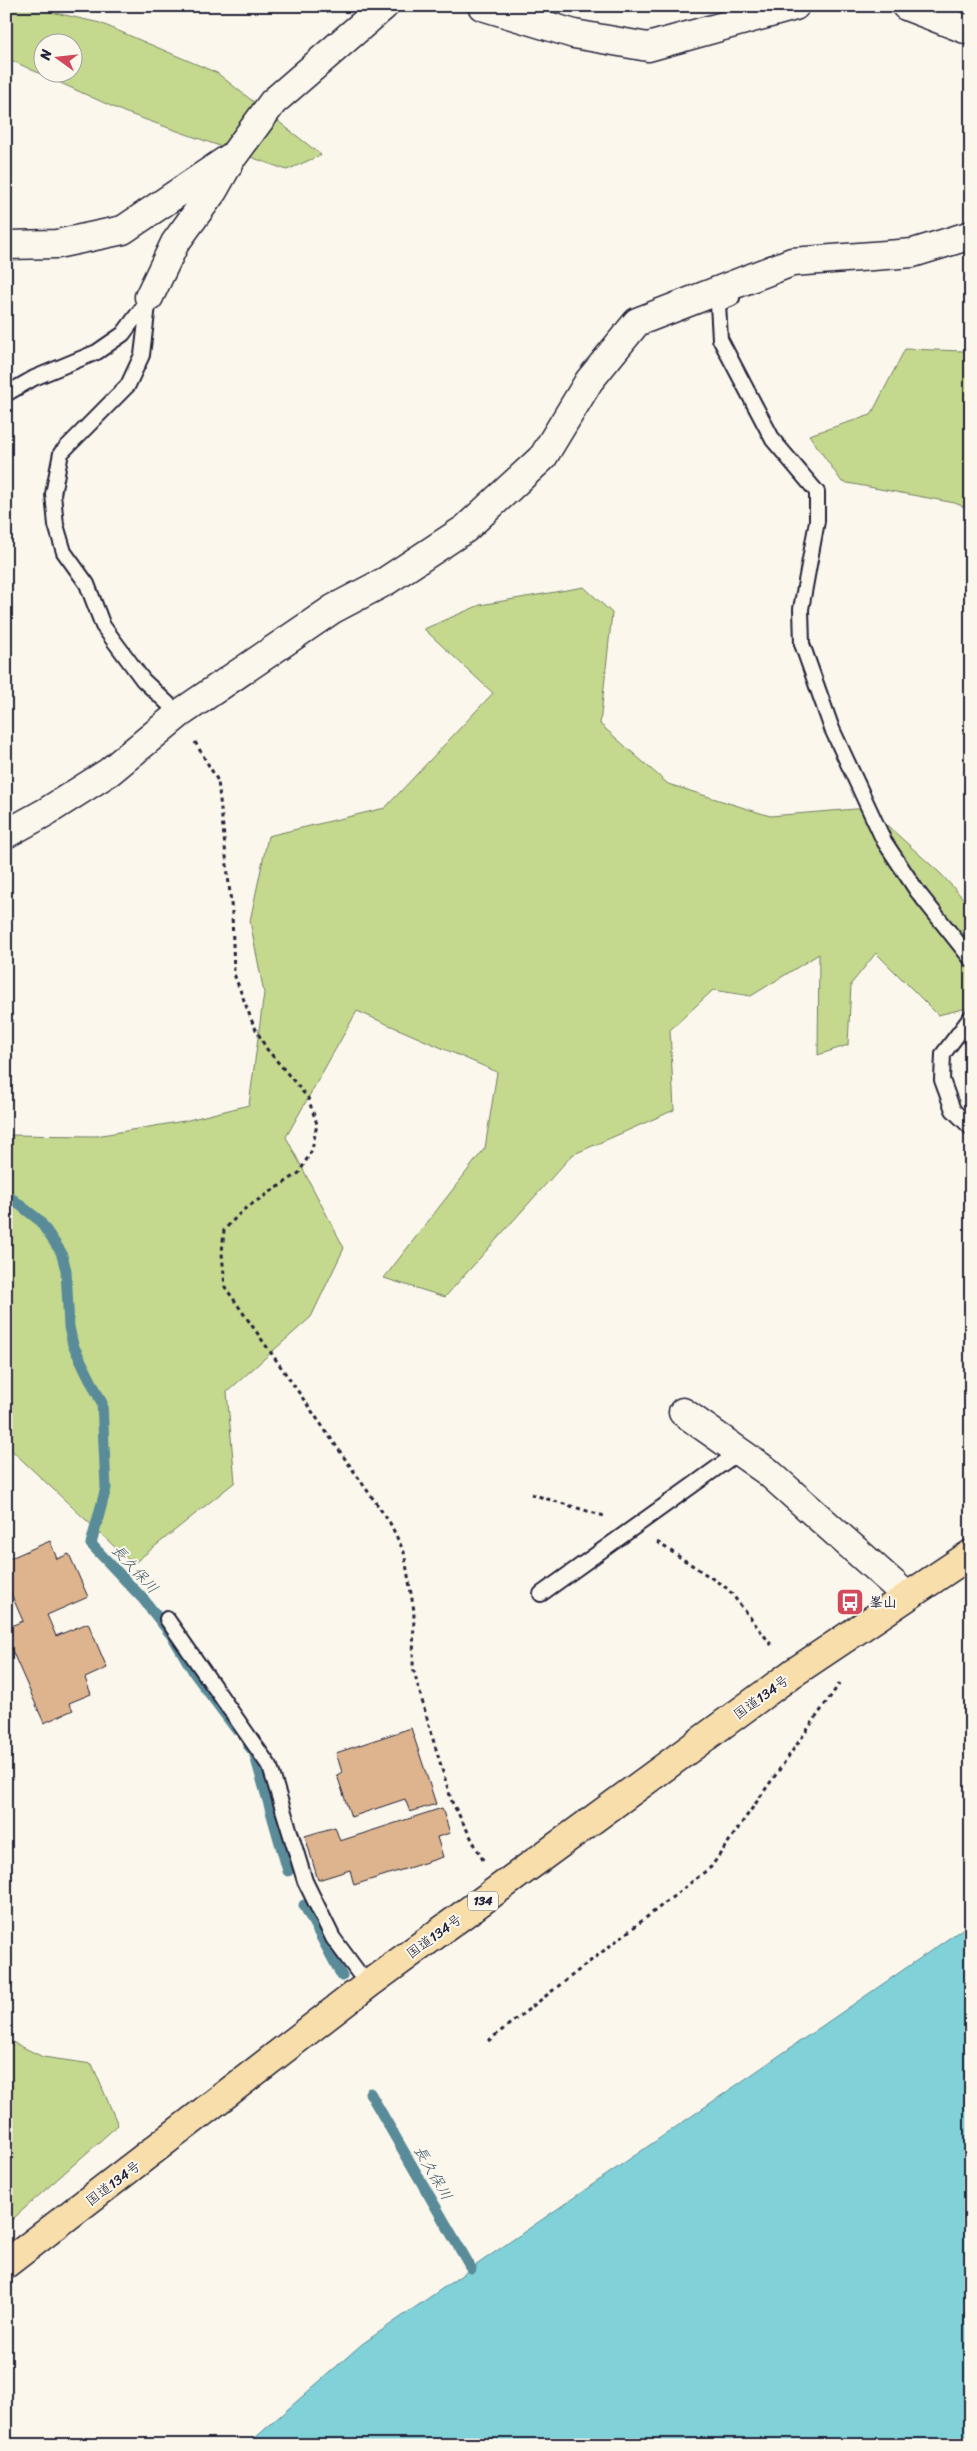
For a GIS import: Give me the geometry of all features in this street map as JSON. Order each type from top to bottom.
[{"type":"highway","name":"国道134号","points":[[6,2264],[370,1983],[793,1673],[971,1554]]},
{"type":"street","points":[[150,297],[175,243],[214,191],[234,155],[273,102],[384,6]]},
{"type":"street","points":[[482,6],[574,34],[648,47],[795,6]]},
{"type":"street","points":[[906,6],[968,32]]},
{"type":"street","points":[[950,6],[968,32]]},
{"type":"street","points":[[6,244],[57,244],[123,230],[234,155]]},
{"type":"street","points":[[6,834],[109,772],[179,714],[333,609],[386,581],[465,528],[543,457],[589,381],[637,322],[792,262],[913,253],[971,235]]},
{"type":"street","points":[[683,1412],[768,1472],[907,1596]]},
{"type":"lane","points":[[792,262],[782,276],[718,304],[720,339],[772,440],[817,492],[816,522],[801,609],[802,644],[832,728],[884,841],[917,891],[971,960]]},
{"type":"lane","points":[[6,394],[34,378],[97,352],[123,334],[150,297]]},
{"type":"lane","points":[[150,297],[142,355],[128,385],[61,453],[53,494],[56,525],[64,552],[87,584],[103,626],[142,680],[179,714]]},
{"type":"lane","points":[[971,1017],[943,1054],[942,1080],[953,1110],[971,1128]]},
{"type":"lane","points":[[541,1594],[739,1452]]},
{"type":"lane","points":[[167,1619],[270,1767],[304,1880],[333,1938],[358,1972],[370,1983]]},
{"type":"path","points":[[179,714],[218,781],[232,912],[234,974],[253,1024],[266,1048],[308,1098],[318,1124],[312,1150],[299,1174],[243,1210],[224,1230],[222,1253],[225,1287],[390,1523],[404,1552],[414,1611],[413,1668],[452,1802],[497,1890]]},
{"type":"path","points":[[531,1494],[575,1506],[634,1527],[728,1589],[793,1673]]},
{"type":"path","points":[[488,2041],[712,1867],[850,1670],[831,1647]]},
{"type":"green space","points":[[6,6],[25,6],[100,23],[217,73],[321,155],[287,170],[124,112],[58,82],[82,82],[82,32],[32,32],[32,70],[6,58]]},
{"type":"green space","points":[[905,349],[964,351],[971,372],[971,510],[955,503],[842,482],[809,435],[871,415]]},
{"type":"green space","points":[[584,587],[612,613],[600,724],[668,784],[770,816],[868,808],[941,874],[971,907],[971,1007],[938,1015],[876,953],[851,984],[848,1045],[818,1055],[819,954],[751,996],[713,990],[670,1030],[674,1110],[572,1155],[445,1297],[384,1278],[485,1148],[497,1072],[357,1011],[286,1137],[344,1248],[311,1317],[227,1392],[235,1482],[133,1564],[6,1445],[6,1135],[96,1136],[184,1121],[249,1105],[264,993],[250,921],[268,836],[385,808],[493,693],[424,629],[480,605]]},
{"type":"green space","points":[[6,2039],[43,2057],[92,2064],[118,2125],[6,2225]]},
{"type":"water","points":[[971,1923],[971,2445],[247,2445],[362,2344]]},
{"type":"building","points":[[50,1541],[57,1559],[69,1554],[88,1597],[47,1615],[56,1636],[88,1623],[107,1668],[85,1678],[91,1694],[69,1703],[73,1710],[44,1723],[6,1637],[6,1628],[23,1621],[6,1582],[6,1560]]},
{"type":"building","points":[[411,1728],[436,1804],[410,1812],[405,1799],[351,1817],[337,1775],[342,1772],[336,1753]]},
{"type":"building","points":[[442,1808],[450,1833],[437,1837],[443,1857],[354,1885],[350,1870],[318,1880],[305,1836],[335,1827],[340,1841]]},
{"type":"waterway","name":"長久保川","points":[[6,1194],[39,1220],[61,1252],[66,1270],[69,1327],[73,1345],[102,1403],[106,1488],[91,1544],[144,1600],[173,1637],[195,1674],[236,1729]]},
{"type":"waterway","name":"長久保川","points":[[248,1745],[254,1752],[288,1871]]},
{"type":"waterway","name":"長久保川","points":[[304,1905],[342,1976]]},
{"type":"waterway","name":"長久保川","points":[[370,2093],[471,2268]]},
{"type":"place","name":"峯山","points":[[850,1602]]}]
